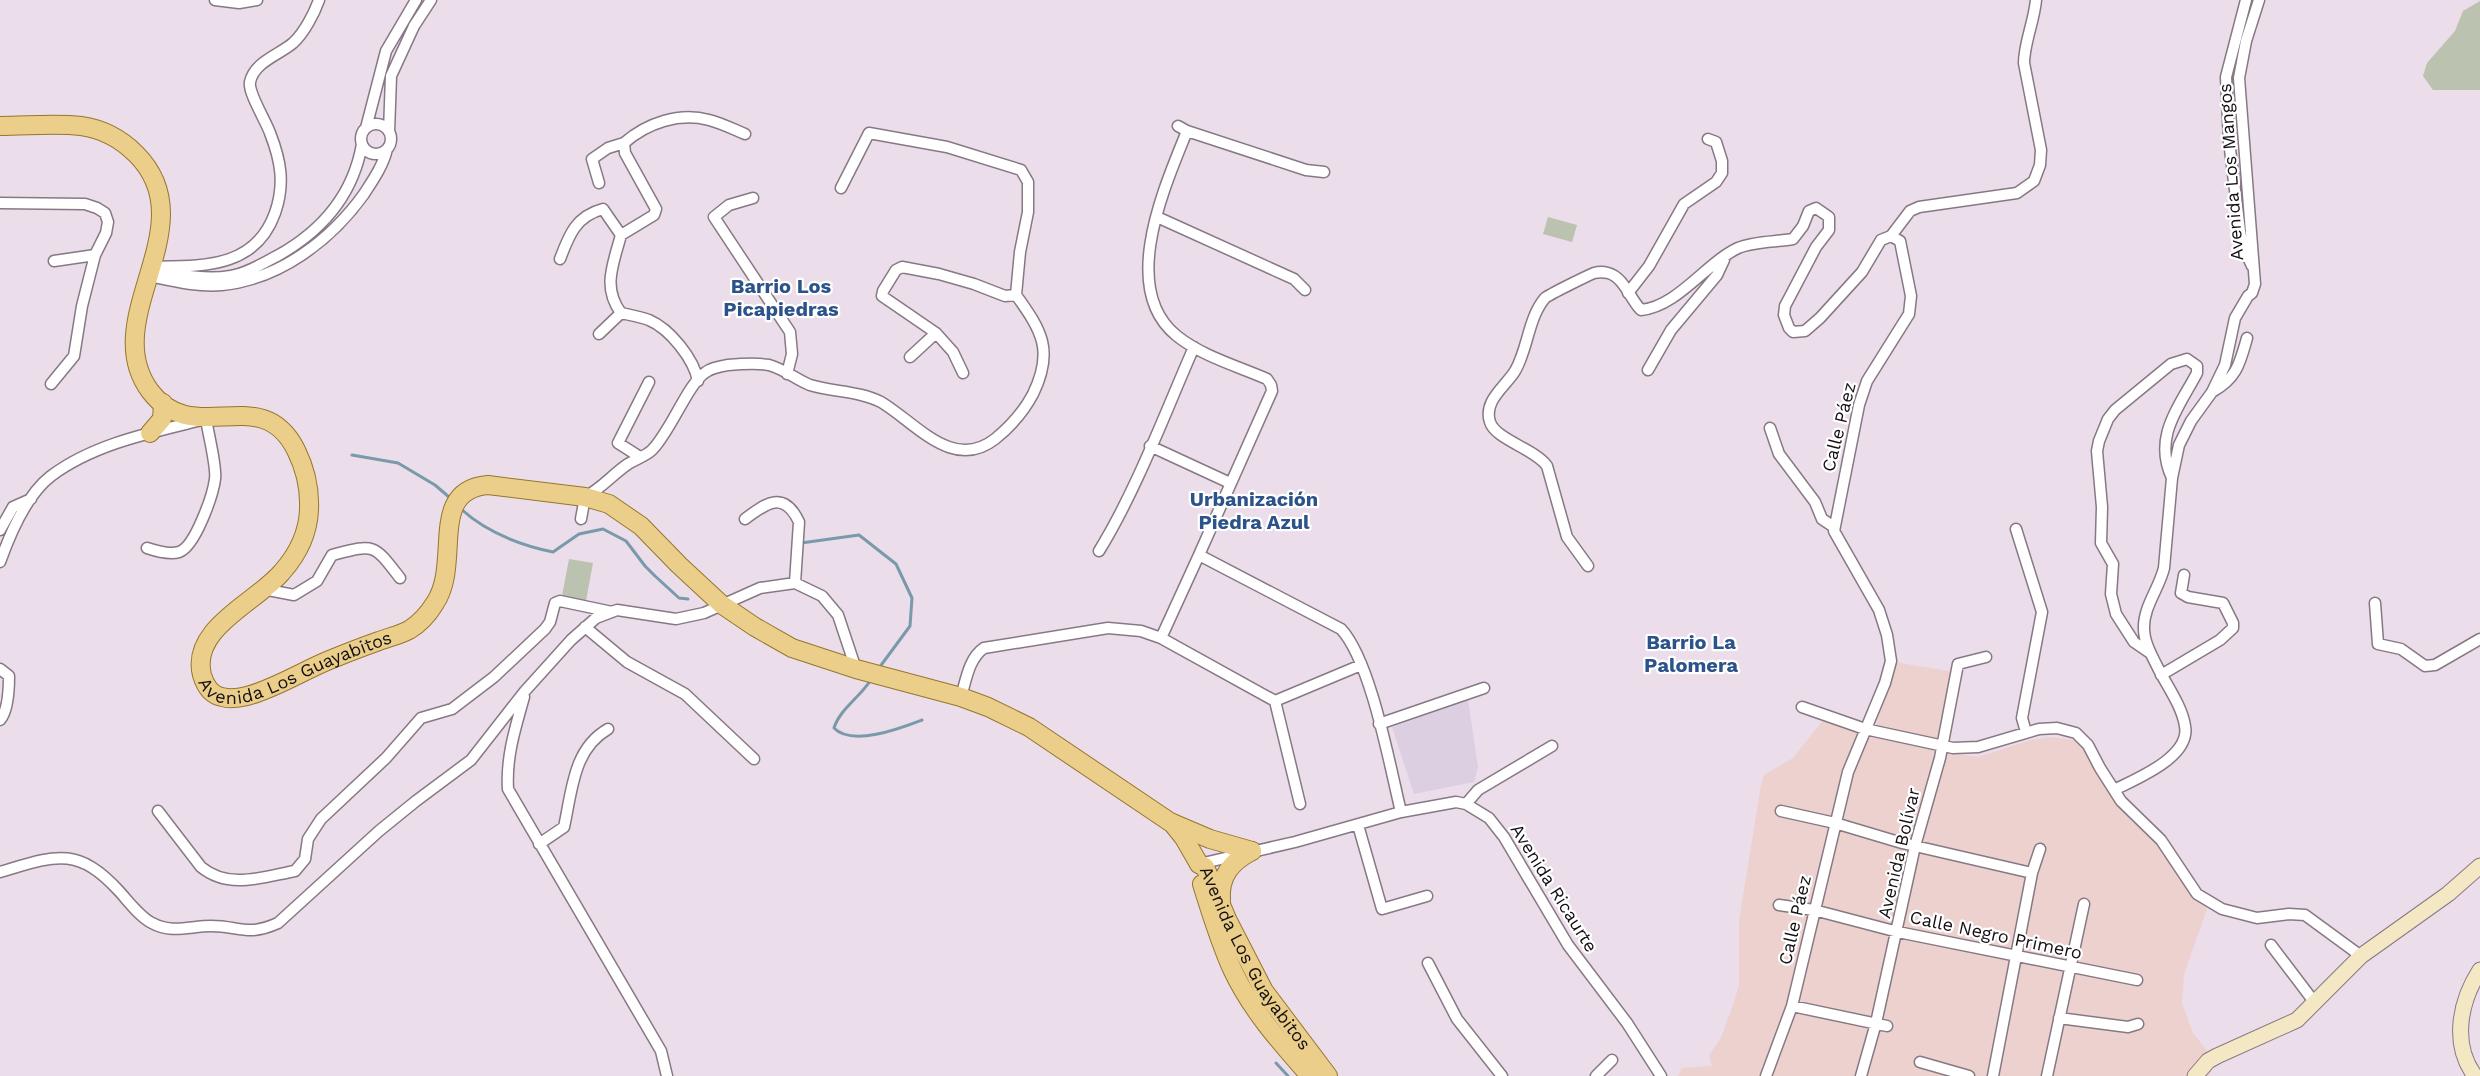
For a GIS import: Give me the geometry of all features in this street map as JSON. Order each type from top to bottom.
[{"type":"main road","name":"Avenida Los Guayabitos","points":[[0,126],[86,127],[109,134],[131,149],[148,168],[159,194],[160,231],[135,334],[133,353],[144,381],[150,391],[177,412],[206,419],[257,416],[270,421],[287,435],[301,460],[309,501],[307,528],[294,558],[280,575],[219,627],[204,646],[200,667],[203,678],[207,687],[219,696],[249,696],[324,662],[409,630],[422,619],[441,595],[448,562],[450,517],[459,497],[477,486],[489,484],[585,496],[609,504],[631,517],[722,604],[755,627],[792,648],[856,669],[961,697]]},
{"type":"main road","points":[[150,433],[162,419],[163,403]]},
{"type":"main road","points":[[961,697],[1029,727],[1170,822],[1210,839],[1252,851]]},
{"type":"main road","points":[[1170,822],[1184,838],[1199,864]]},
{"type":"main road","points":[[1221,904],[1222,882],[1227,871],[1239,858],[1252,851]]},
{"type":"main road","name":"Avenida Los Guayabitos","points":[[1310,1076],[1277,1039],[1254,1007],[1233,971],[1209,909],[1198,872],[1199,864],[1205,867],[1252,972],[1264,991],[1297,1032],[1304,1047],[1328,1076]]},
{"type":"street","points":[[215,0],[239,3],[257,0]]},
{"type":"street","points":[[150,272],[225,261],[256,245],[268,231],[279,201],[282,185],[281,171],[267,124],[249,86],[260,65],[295,41],[304,30],[319,0]]},
{"type":"street","points":[[150,272],[201,278],[244,273],[282,253],[318,228],[339,205],[353,177],[362,144],[361,136],[366,128],[386,51],[416,0]]},
{"type":"street","points":[[150,272],[191,285],[223,285],[254,279],[280,267],[315,245],[341,224],[378,172],[391,141],[389,132],[391,76],[409,35],[430,0]]},
{"type":"street","points":[[1588,566],[1567,537],[1547,466],[1541,457],[1495,431],[1488,408],[1515,370],[1545,298],[1597,272],[1614,275],[1641,310],[1650,309],[1666,302],[1739,248],[1794,238],[1803,226],[1809,211],[1816,208],[1829,217],[1828,230],[1785,306],[1784,315],[1793,332],[1800,333],[1812,326],[1856,279],[1881,240],[1891,236],[1910,210],[2018,193],[2034,181],[2040,165],[2041,150],[2024,57],[2036,0]]},
{"type":"street","name":"Avenida Los Mangos","points":[[2246,0],[2226,77],[2226,102],[2242,246],[2255,272]]},
{"type":"street","name":"Avenida Los Mangos","points":[[2151,653],[2144,630],[2145,617],[2164,568],[2172,478],[2183,433],[2212,392],[2225,365],[2235,318],[2252,293],[2255,272],[2239,86],[2244,51],[2259,0]]},
{"type":"street","points":[[599,183],[592,159],[609,148],[624,143],[653,124],[671,118],[708,119],[745,134]]},
{"type":"street","points":[[366,128],[373,124],[379,125],[389,132]]},
{"type":"street","points":[[1161,638],[1272,391],[1267,380],[1194,347],[1166,325],[1157,313],[1151,297],[1149,266],[1156,217],[1182,129],[1306,170],[1324,172]]},
{"type":"street","points":[[581,519],[585,496],[600,489],[627,465],[651,451],[675,419],[698,381],[707,371],[728,365],[769,365],[809,384],[858,394],[880,402],[928,436],[954,450],[971,452],[988,445],[1003,433],[1028,404],[1043,374],[1045,356],[1041,334],[1016,295],[1020,252],[1028,212],[1028,182],[1021,170],[947,147],[869,133],[841,188]]},
{"type":"street","points":[[1628,293],[1649,266],[1684,204],[1716,182],[1722,173],[1719,148],[1716,142],[1708,139]]},
{"type":"street","points":[[624,143],[625,153],[656,209],[654,215],[621,235],[609,289],[612,301],[621,314],[650,320],[659,326],[689,355],[696,369],[698,381]]},
{"type":"street","points":[[362,144],[366,151],[374,154],[387,149]]},
{"type":"street","points":[[753,198],[729,205],[714,217],[790,332],[792,354],[787,374]]},
{"type":"street","points":[[0,203],[85,204],[105,213],[108,222],[106,233],[95,255],[82,306],[74,356],[51,384]]},
{"type":"street","points":[[560,259],[570,233],[578,221],[593,211],[603,209],[621,235]]},
{"type":"street","points":[[1156,217],[1294,279],[1305,290]]},
{"type":"street","name":"Calle Páez","points":[[1766,1076],[1792,1006],[1848,772],[1888,673],[1890,650],[1879,610],[1836,539],[1834,527],[1859,405],[1867,381],[1910,314],[1911,296],[1902,247],[1900,241],[1891,236]]},
{"type":"street","points":[[54,261],[95,255]]},
{"type":"street","points":[[1648,370],[1671,330],[1717,275],[1726,257]]},
{"type":"street","points":[[963,373],[953,352],[936,333],[882,296],[896,270],[902,267],[939,274],[1005,296],[1016,295]]},
{"type":"street","points":[[599,334],[621,314]]},
{"type":"street","points":[[910,357],[936,333]]},
{"type":"street","points":[[2212,392],[2229,381],[2235,373],[2247,338]]},
{"type":"street","points":[[1099,551],[1109,535],[1194,347]]},
{"type":"street","points":[[2114,790],[2151,771],[2173,756],[2183,741],[2186,726],[2151,653],[2134,642],[2116,614],[2113,603],[2113,564],[2101,543],[2102,507],[2097,451],[2108,419],[2115,410],[2171,364],[2187,359],[2197,366],[2197,374],[2168,425],[2164,440],[2167,466],[2172,478]]},
{"type":"street","points":[[640,457],[618,443],[649,382]]},
{"type":"street","points":[[0,562],[7,542],[31,499],[50,477],[86,455],[150,433],[206,419],[216,477],[200,523],[190,544],[180,552],[166,553],[147,548]]},
{"type":"street","points":[[1770,428],[1779,454],[1815,502],[1822,519],[1834,527]]},
{"type":"street","points":[[1150,446],[1230,483]]},
{"type":"street","points":[[0,530],[13,507],[31,499]]},
{"type":"street","points":[[745,519],[767,503],[776,502],[788,506],[795,514],[799,522],[795,583]]},
{"type":"street","points":[[2016,529],[2042,612],[2022,718],[2026,732]]},
{"type":"street","points":[[263,590],[294,595],[317,581],[332,555],[364,547],[374,548],[385,557],[400,578]]},
{"type":"street","points":[[1199,555],[1341,629],[1351,639],[1379,724],[1401,812]]},
{"type":"street","points":[[2161,675],[2220,640],[2233,628],[2233,623],[2223,603],[2188,597],[2181,593],[2184,575]]},
{"type":"street","points":[[0,872],[51,857],[72,859],[95,867],[152,923],[175,930],[211,926],[261,931],[278,923],[379,831],[471,760],[525,691],[571,640],[596,618],[617,610],[676,619],[704,613],[760,588],[795,583],[822,596],[838,615],[856,669]]},
{"type":"street","points":[[158,811],[208,873],[225,879],[251,881],[295,872],[304,859],[308,839],[321,819],[387,758],[421,718],[452,709],[494,677],[545,629],[550,622],[555,603],[560,601],[612,612]]},
{"type":"street","points":[[2375,603],[2378,644],[2401,649],[2425,666],[2435,666],[2480,639]]},
{"type":"street","points":[[585,627],[627,662],[686,694],[754,759]]},
{"type":"street","points":[[961,697],[971,663],[977,652],[992,645],[1108,628],[1141,631],[1161,638],[1275,700],[1300,804]]},
{"type":"street","name":"Avenida Bolívar","points":[[1861,1076],[1882,1024],[1915,846],[1943,746],[1958,664],[1986,657]]},
{"type":"street","points":[[1275,700],[1361,665]]},
{"type":"street","points":[[0,669],[9,676],[4,712],[0,720]]},
{"type":"street","points":[[1379,724],[1484,688]]},
{"type":"street","points":[[525,691],[509,750],[508,789],[661,1051],[667,1076]]},
{"type":"street","points":[[1802,707],[1865,729],[1943,746],[1978,747],[2026,732],[2057,728],[2076,733],[2088,745],[2121,801],[2161,840],[2189,884],[2204,900],[2222,909],[2257,918],[2289,914],[2305,915],[2361,956]]},
{"type":"street","points":[[539,844],[564,827],[576,772],[587,746],[594,737],[608,729]]},
{"type":"street","points":[[1199,864],[1358,825],[1401,812],[1455,802],[1466,804],[1478,790],[1552,746]]},
{"type":"street","name":"Avenida Ricaurte","points":[[1466,804],[1489,818],[1504,837],[1568,945],[1627,1023],[1661,1076]]},
{"type":"street","points":[[1782,811],[1915,846],[2032,873]]},
{"type":"street","points":[[1358,825],[1382,909],[1427,896]]},
{"type":"street","points":[[1993,1076],[2032,873],[2040,849]]},
{"type":"street","points":[[2195,1076],[2208,1061],[2297,1020],[2361,956],[2448,894],[2480,866]]},
{"type":"street","points":[[2047,1076],[2084,904]]},
{"type":"street","name":"Calle Negro Primero","points":[[1779,905],[1814,910],[1898,932],[2137,980]]},
{"type":"street","points":[[2271,945],[2315,1003]]},
{"type":"street","points":[[1428,963],[1457,1019],[1502,1076]]},
{"type":"street","points":[[2475,1076],[2466,1061],[2463,1050],[2461,1020],[2468,994],[2480,970]]},
{"type":"street","points":[[1792,1006],[1882,1024]]},
{"type":"street","points":[[2059,1018],[2128,1027],[2138,1024]]},
{"type":"street","points":[[1596,1076],[1612,1060]]},
{"type":"street","points":[[1920,1062],[1969,1076]]},
{"type":"shaded area","points":[[1894,662],[1954,672],[1938,751],[1978,757],[2031,740],[2050,737],[2080,741],[2105,776],[2167,846],[2207,909],[2184,974],[2182,1003],[2193,1033],[2216,1062],[2209,1076],[1678,1076],[1682,1068],[1712,1066],[1709,1055],[1721,1038],[1739,985],[1739,921],[1764,775],[1793,758],[1824,719],[1873,735]]},
{"type":"shaded area","points":[[1468,700],[1478,767],[1474,782],[1414,794],[1392,727]]},
{"type":"green space","points":[[2480,1],[2480,90],[2433,90],[2423,76],[2427,63],[2455,31],[2463,11]]},
{"type":"green space","points":[[1548,217],[1577,225],[1572,242],[1543,234]]},
{"type":"green space","points":[[569,559],[593,563],[585,606],[561,601]]},
{"type":"waterway","points":[[352,455],[398,463],[435,485],[449,497]]},
{"type":"waterway","points":[[461,509],[492,531],[528,546],[553,552],[579,534],[603,529],[626,541],[655,576],[679,598],[688,599]]},
{"type":"waterway","points":[[801,543],[859,535],[896,564],[912,598],[910,626],[879,668]]},
{"type":"waterway","points":[[870,681],[845,709],[834,728],[852,736],[864,736],[890,731],[922,720]]},
{"type":"waterway","points":[[1276,1063],[1288,1076]]},
{"type":"district","name":"Barrio Los Picapiedras","points":[[781,298]]},
{"type":"district","name":"Urbanización Piedra Azul","points":[[1254,510]]},
{"type":"district","name":"Barrio La Palomera","points":[[1691,654]]}]
